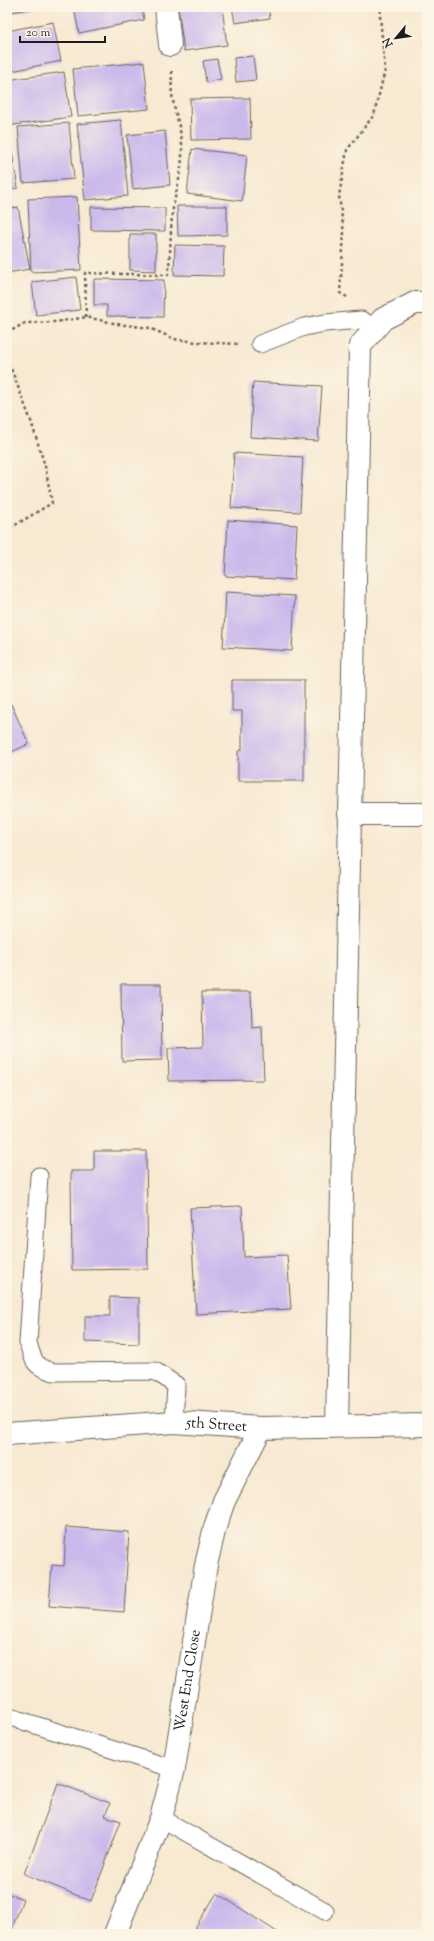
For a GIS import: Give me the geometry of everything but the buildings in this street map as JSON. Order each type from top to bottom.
[{"type":"street","points":[[166,7],[170,45]]},
{"type":"street","points":[[337,1426],[360,346],[379,324],[416,303],[427,303]]},
{"type":"street","points":[[349,814],[427,814]]},
{"type":"street","name":"5th Street","points":[[7,1434],[174,1422],[261,1428],[427,1425]]},
{"type":"street","name":"West End Close","points":[[115,1934],[161,1818],[174,1769],[206,1565],[215,1527],[224,1501],[261,1428]]},
{"type":"lane","points":[[260,344],[304,327],[325,323],[361,320],[379,324]]},
{"type":"lane","points":[[39,1176],[28,1343],[34,1359],[41,1368],[54,1372],[155,1371],[176,1385],[174,1422]]},
{"type":"lane","points":[[7,1716],[174,1769]]},
{"type":"lane","points":[[161,1818],[325,1911]]},
{"type":"path","points":[[379,324],[340,293],[344,233],[339,196],[348,150],[374,115],[385,70],[380,16],[381,7]]},
{"type":"path","points":[[86,317],[84,273],[168,275],[173,209],[176,190],[181,177],[182,144],[172,92],[170,45]]},
{"type":"path","points":[[7,333],[26,323],[56,322],[86,317],[118,324],[150,328],[174,339],[196,342],[260,344]]},
{"type":"path","points":[[7,358],[31,421],[45,466],[52,503],[7,530]]}]
